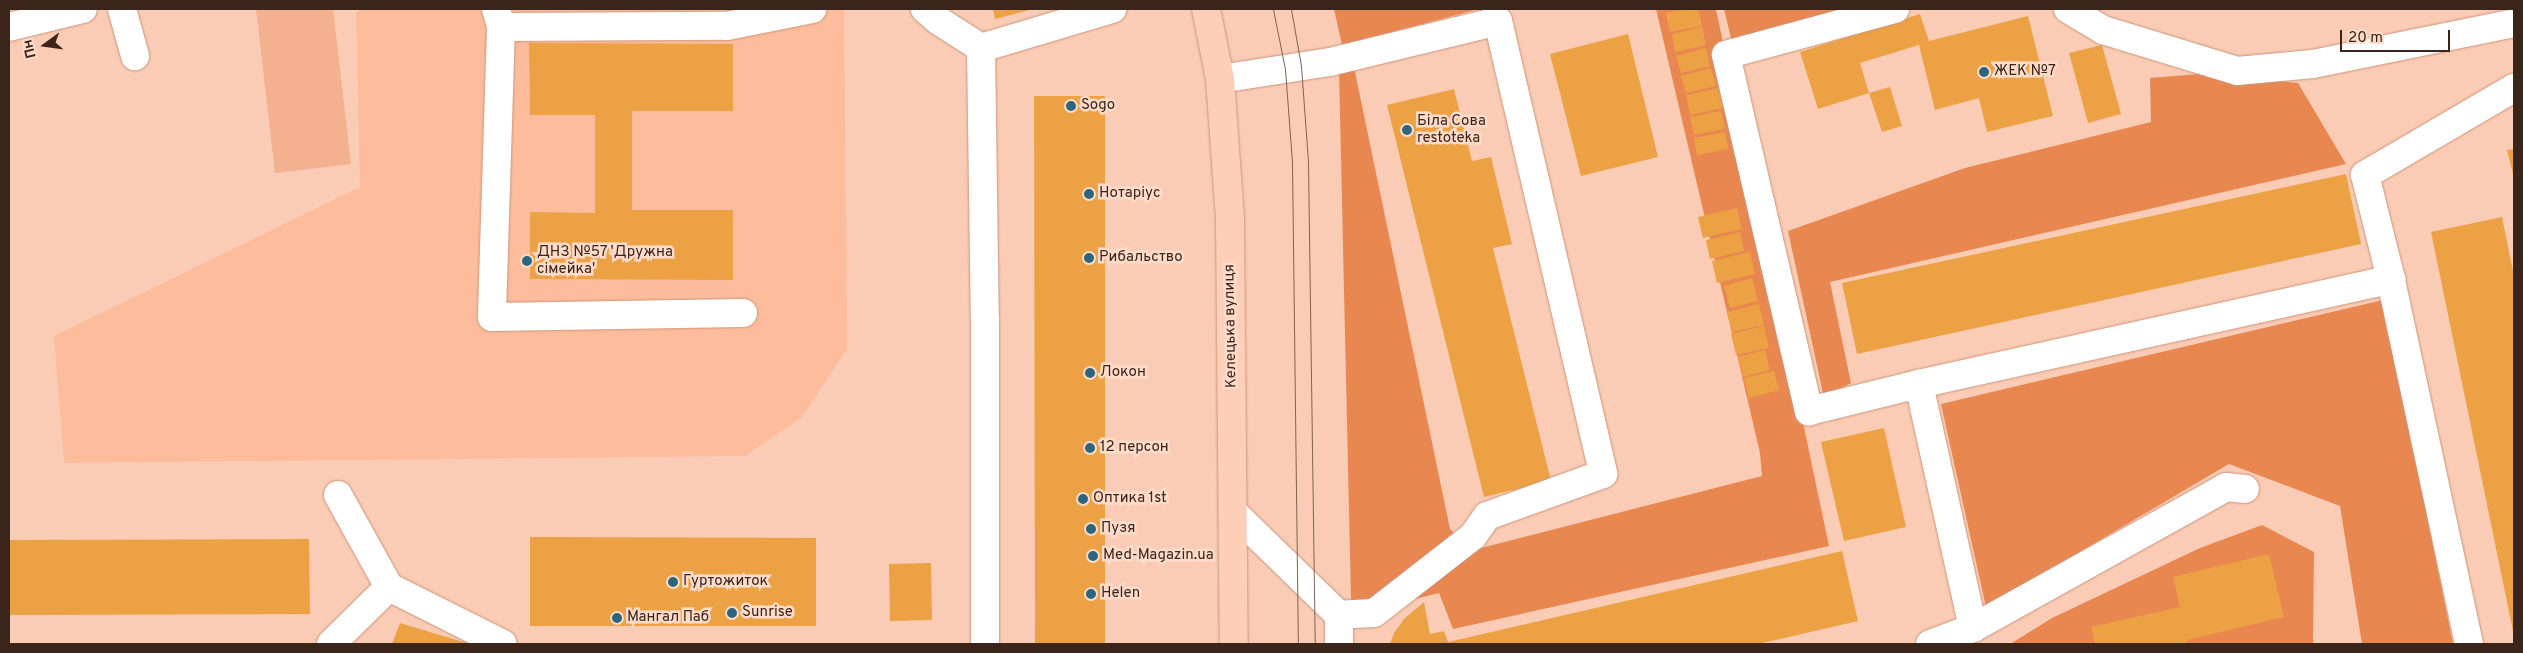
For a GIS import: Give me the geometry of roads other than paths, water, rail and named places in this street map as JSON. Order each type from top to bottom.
[{"type":"main road","name":"Келецька вулиця","points":[[1206,9],[1220,78],[1230,220],[1234,644]]},
{"type":"lane","points":[[9,27],[83,9]]},
{"type":"lane","points":[[122,9],[135,56]]},
{"type":"lane","points":[[743,312],[492,317],[498,18],[726,26],[812,9]]},
{"type":"lane","points":[[981,48],[1112,9]]},
{"type":"lane","points":[[1895,9],[1726,56],[1809,411],[1920,384],[2392,280]]},
{"type":"lane","points":[[2068,9],[2103,30],[2237,71],[2313,64],[2514,23]]},
{"type":"lane","points":[[934,13],[981,48]]},
{"type":"lane","points":[[1220,78],[1330,62],[1498,21],[1603,474],[1487,516],[1473,536],[1374,613],[1339,614],[1233,512]]},
{"type":"lane","points":[[981,48],[985,319],[985,644]]},
{"type":"lane","points":[[2469,644],[2392,280],[2366,175],[2514,88]]},
{"type":"lane","points":[[1920,384],[1973,628]]},
{"type":"lane","points":[[1930,644],[1973,628],[2226,487],[2245,490]]},
{"type":"lane","points":[[338,495],[389,586],[502,644]]},
{"type":"lane","points":[[331,644],[389,586]]},
{"type":"lane","points":[[1339,614],[1339,644]]},
{"type":"tram line","points":[[1273,9],[1285,69],[1292,163],[1298,644]]},
{"type":"tram line","points":[[1291,9],[1301,66],[1308,162],[1315,644]]},
{"type":"place","name":"ЖЕК №7","points":[[1984,72]]},
{"type":"place","name":"Sogo","points":[[1071,106]]},
{"type":"place","name":"Біла Сова restoteka","points":[[1407,130]]},
{"type":"place","name":"Нотаріус","points":[[1089,194]]},
{"type":"place","name":"Рибальство","points":[[1089,258]]},
{"type":"place","name":"ДНЗ №57 'Дружна сімейка'","points":[[527,261]]},
{"type":"place","name":"Локон","points":[[1090,373]]},
{"type":"place","name":"12 персон","points":[[1090,448]]},
{"type":"place","name":"Оптика 1st","points":[[1083,499]]},
{"type":"place","name":"Пузя","points":[[1091,529]]},
{"type":"place","name":"Med-Magazin.ua","points":[[1093,556]]},
{"type":"place","name":"Гуртожиток","points":[[673,582]]},
{"type":"place","name":"Helen","points":[[1091,594]]},
{"type":"place","name":"Sunrise","points":[[732,613]]},
{"type":"place","name":"Мангал Паб","points":[[617,618]]}]
